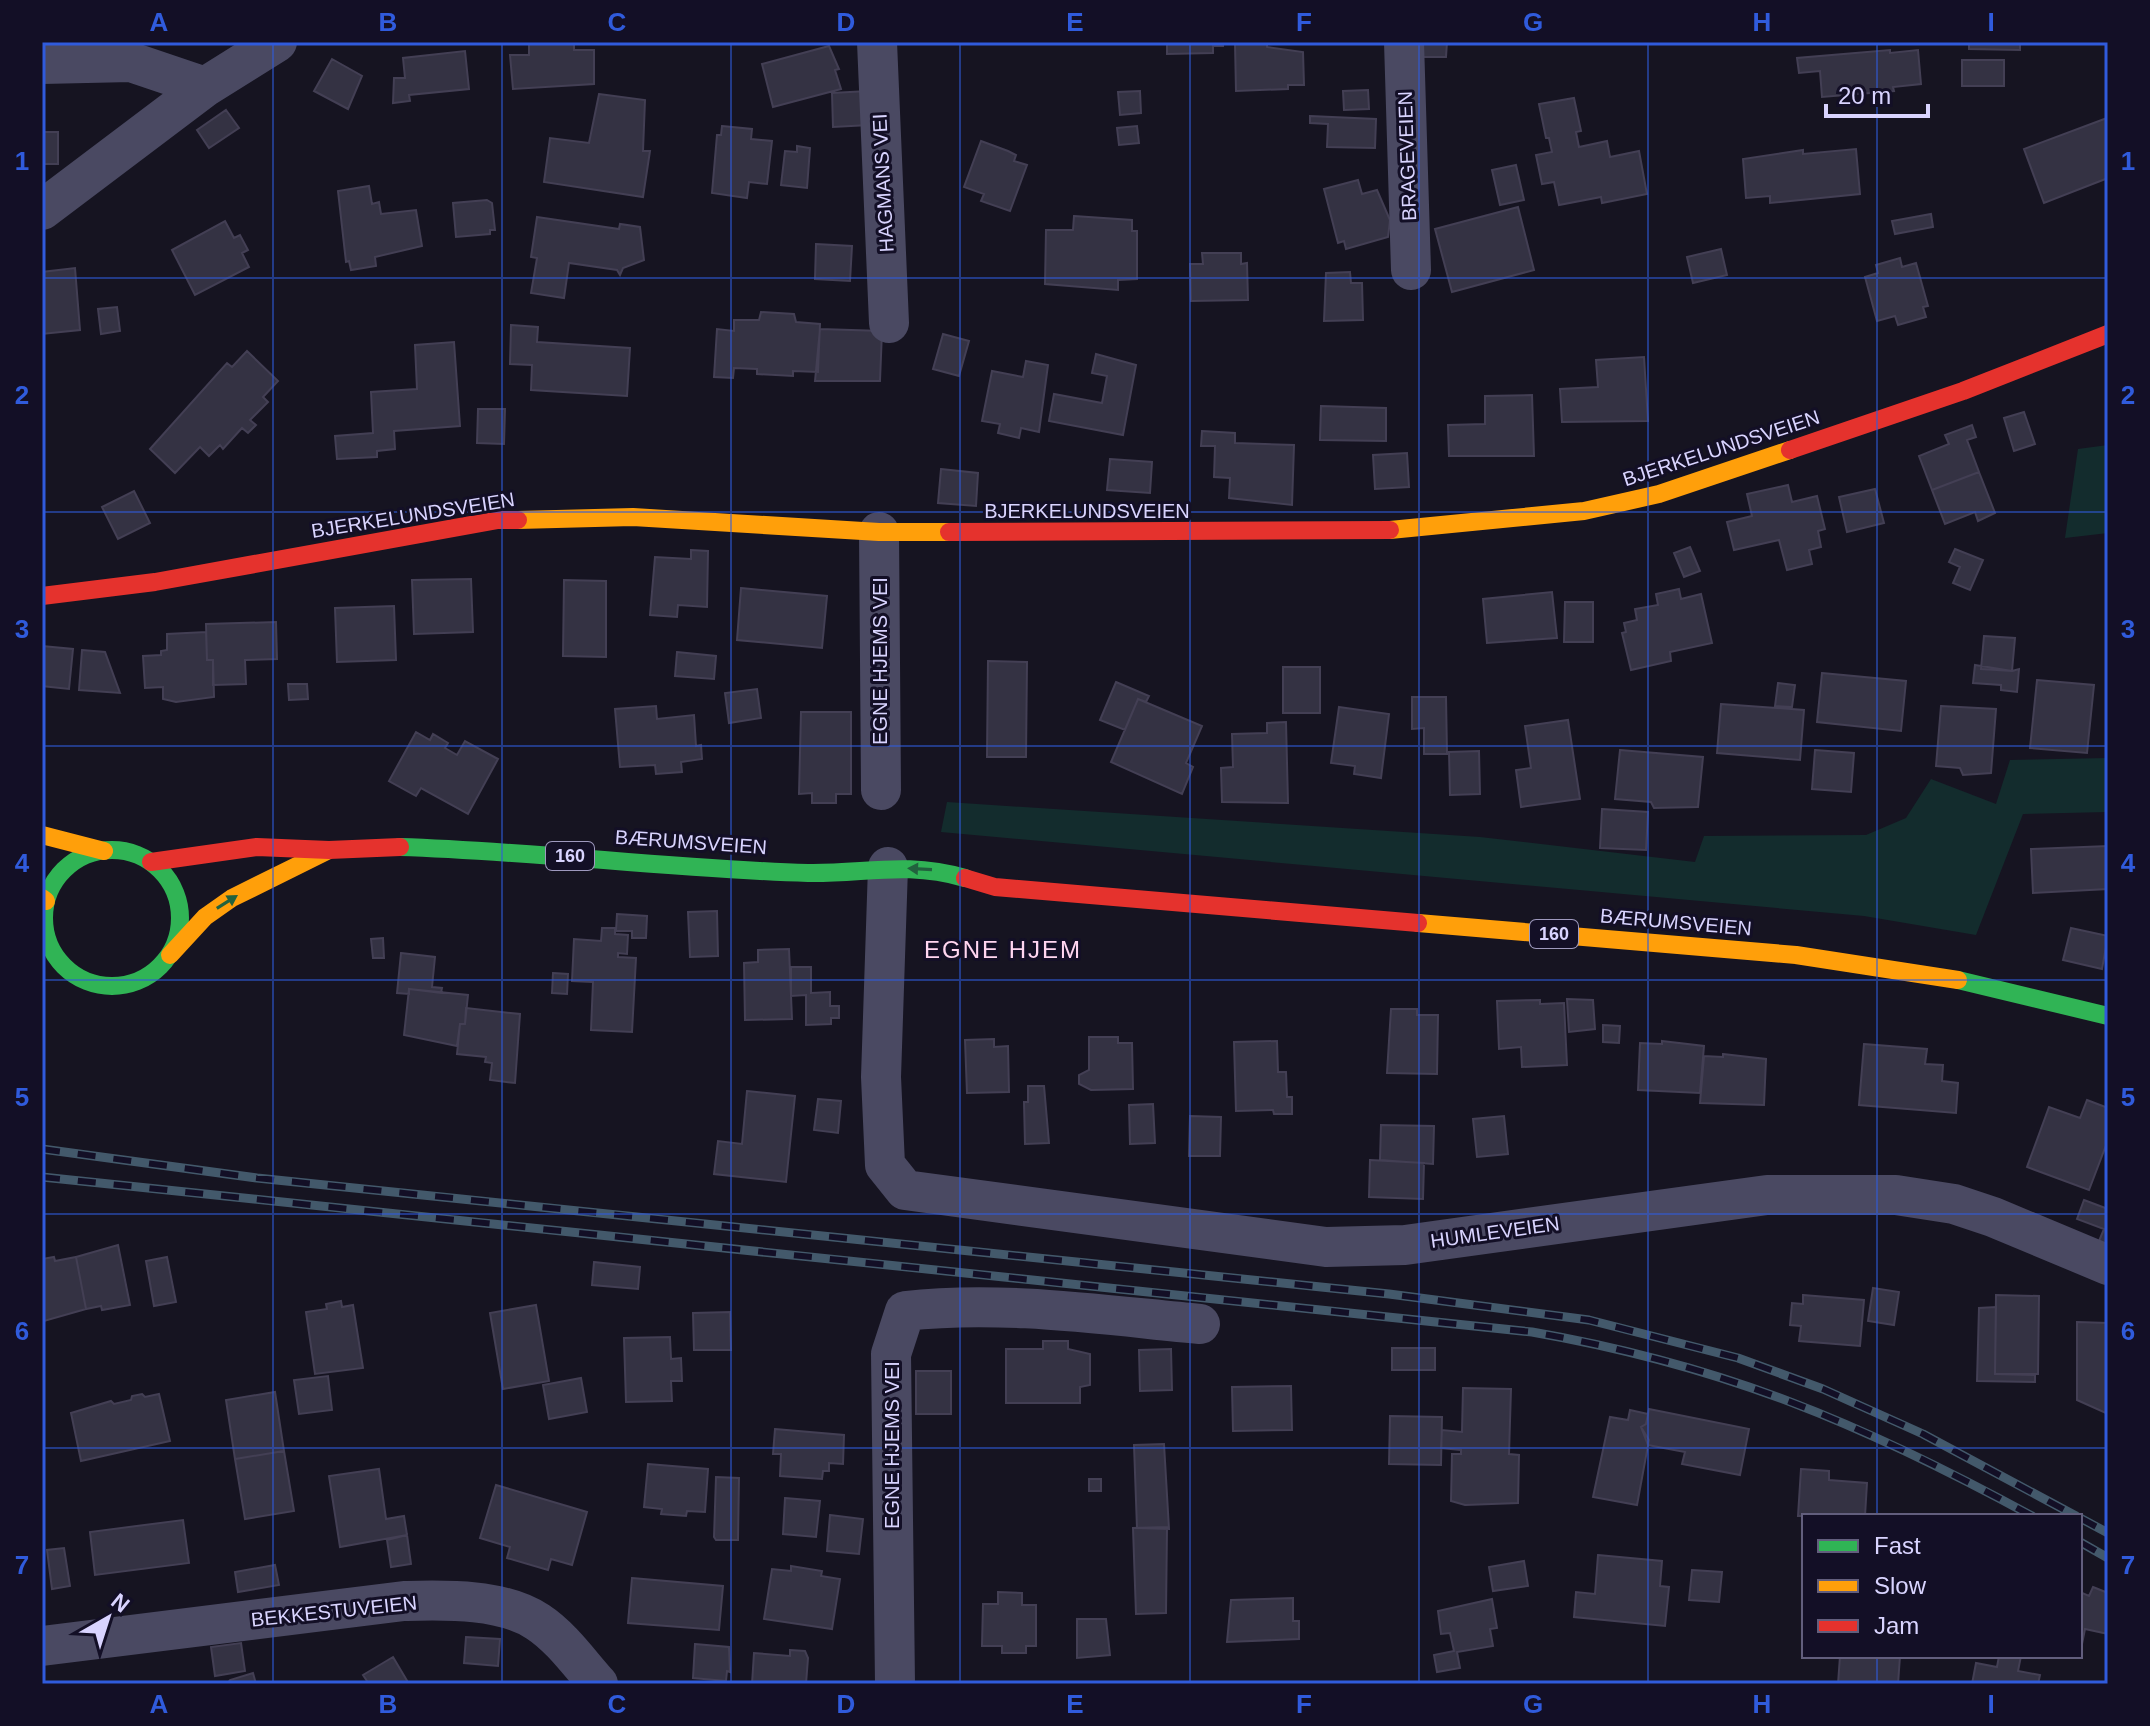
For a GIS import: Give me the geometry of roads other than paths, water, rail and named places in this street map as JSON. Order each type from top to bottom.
[{"type":"main road","name":"BJERKELUNDSVEIEN","points":[[42,596],[155,582],[498,520],[633,517],[879,532],[1389,530],[1584,511],[1659,494],[1963,391],[2108,334]]},
{"type":"main road","points":[[42,835],[104,851]]},
{"type":"main road","name":"BÆRUMSVEIEN","points":[[151,862],[257,847],[329,850],[368,846],[530,852],[810,873],[892,883],[932,869],[995,887],[1796,955],[1988,984],[2108,1016]]},
{"type":"main road","name":"BÆRUMSVEIEN","points":[[170,955],[205,917],[232,898],[329,850]]},
{"type":"main road","points":[[100,986],[78,978],[61,963],[49,943],[43,922],[44,900],[60,874],[80,858],[104,851]]},
{"type":"main road","name":"160","points":[[104,851],[128,852],[151,862]]},
{"type":"main road","points":[[151,862],[169,880],[179,904],[180,930],[170,955]]},
{"type":"main road","name":"BÆRUMSVEIEN","points":[[944,895],[995,887]]},
{"type":"main road","name":"160","points":[[63,991],[126,985],[145,978],[170,955]]},
{"type":"street","points":[[42,210],[205,87],[277,42]]},
{"type":"street","name":"HAGMANS VEI","points":[[877,42],[889,323]]},
{"type":"street","name":"BRAGEVEIEN","points":[[1404,42],[1411,270]]},
{"type":"street","points":[[42,64],[131,62],[205,87]]},
{"type":"street","name":"EGNE HJEMS VEI","points":[[879,532],[881,790]]},
{"type":"street","name":"HUMLEVEIEN","points":[[892,883],[881,1077],[885,1165],[905,1190],[923,1195],[1153,1221],[1263,1241],[1326,1247],[1405,1245],[1767,1195],[1896,1195],[1954,1204],[1980,1212],[2108,1265]]},
{"type":"street","name":"EGNE HJEMS VEI","points":[[895,1684],[891,1354],[905,1311],[962,1307],[1083,1313],[1200,1324]]},
{"type":"street","name":"BEKKESTUVEIEN","points":[[42,1646],[404,1601],[434,1600],[507,1608],[538,1622],[598,1684]]},
{"type":"railway","points":[[42,1149],[257,1178],[1389,1294],[1589,1320],[1738,1358],[1823,1389],[1923,1434],[2072,1514]]},
{"type":"railway","points":[[42,1177],[1532,1332],[1667,1362],[1790,1402],[1909,1453],[2028,1514]]},
{"type":"railway","points":[[2082,1519],[2108,1533]]},
{"type":"railway","points":[[2082,1543],[2108,1558]]},
{"type":"district","name":"EGNE HJEM","points":[[1003,950]]}]
